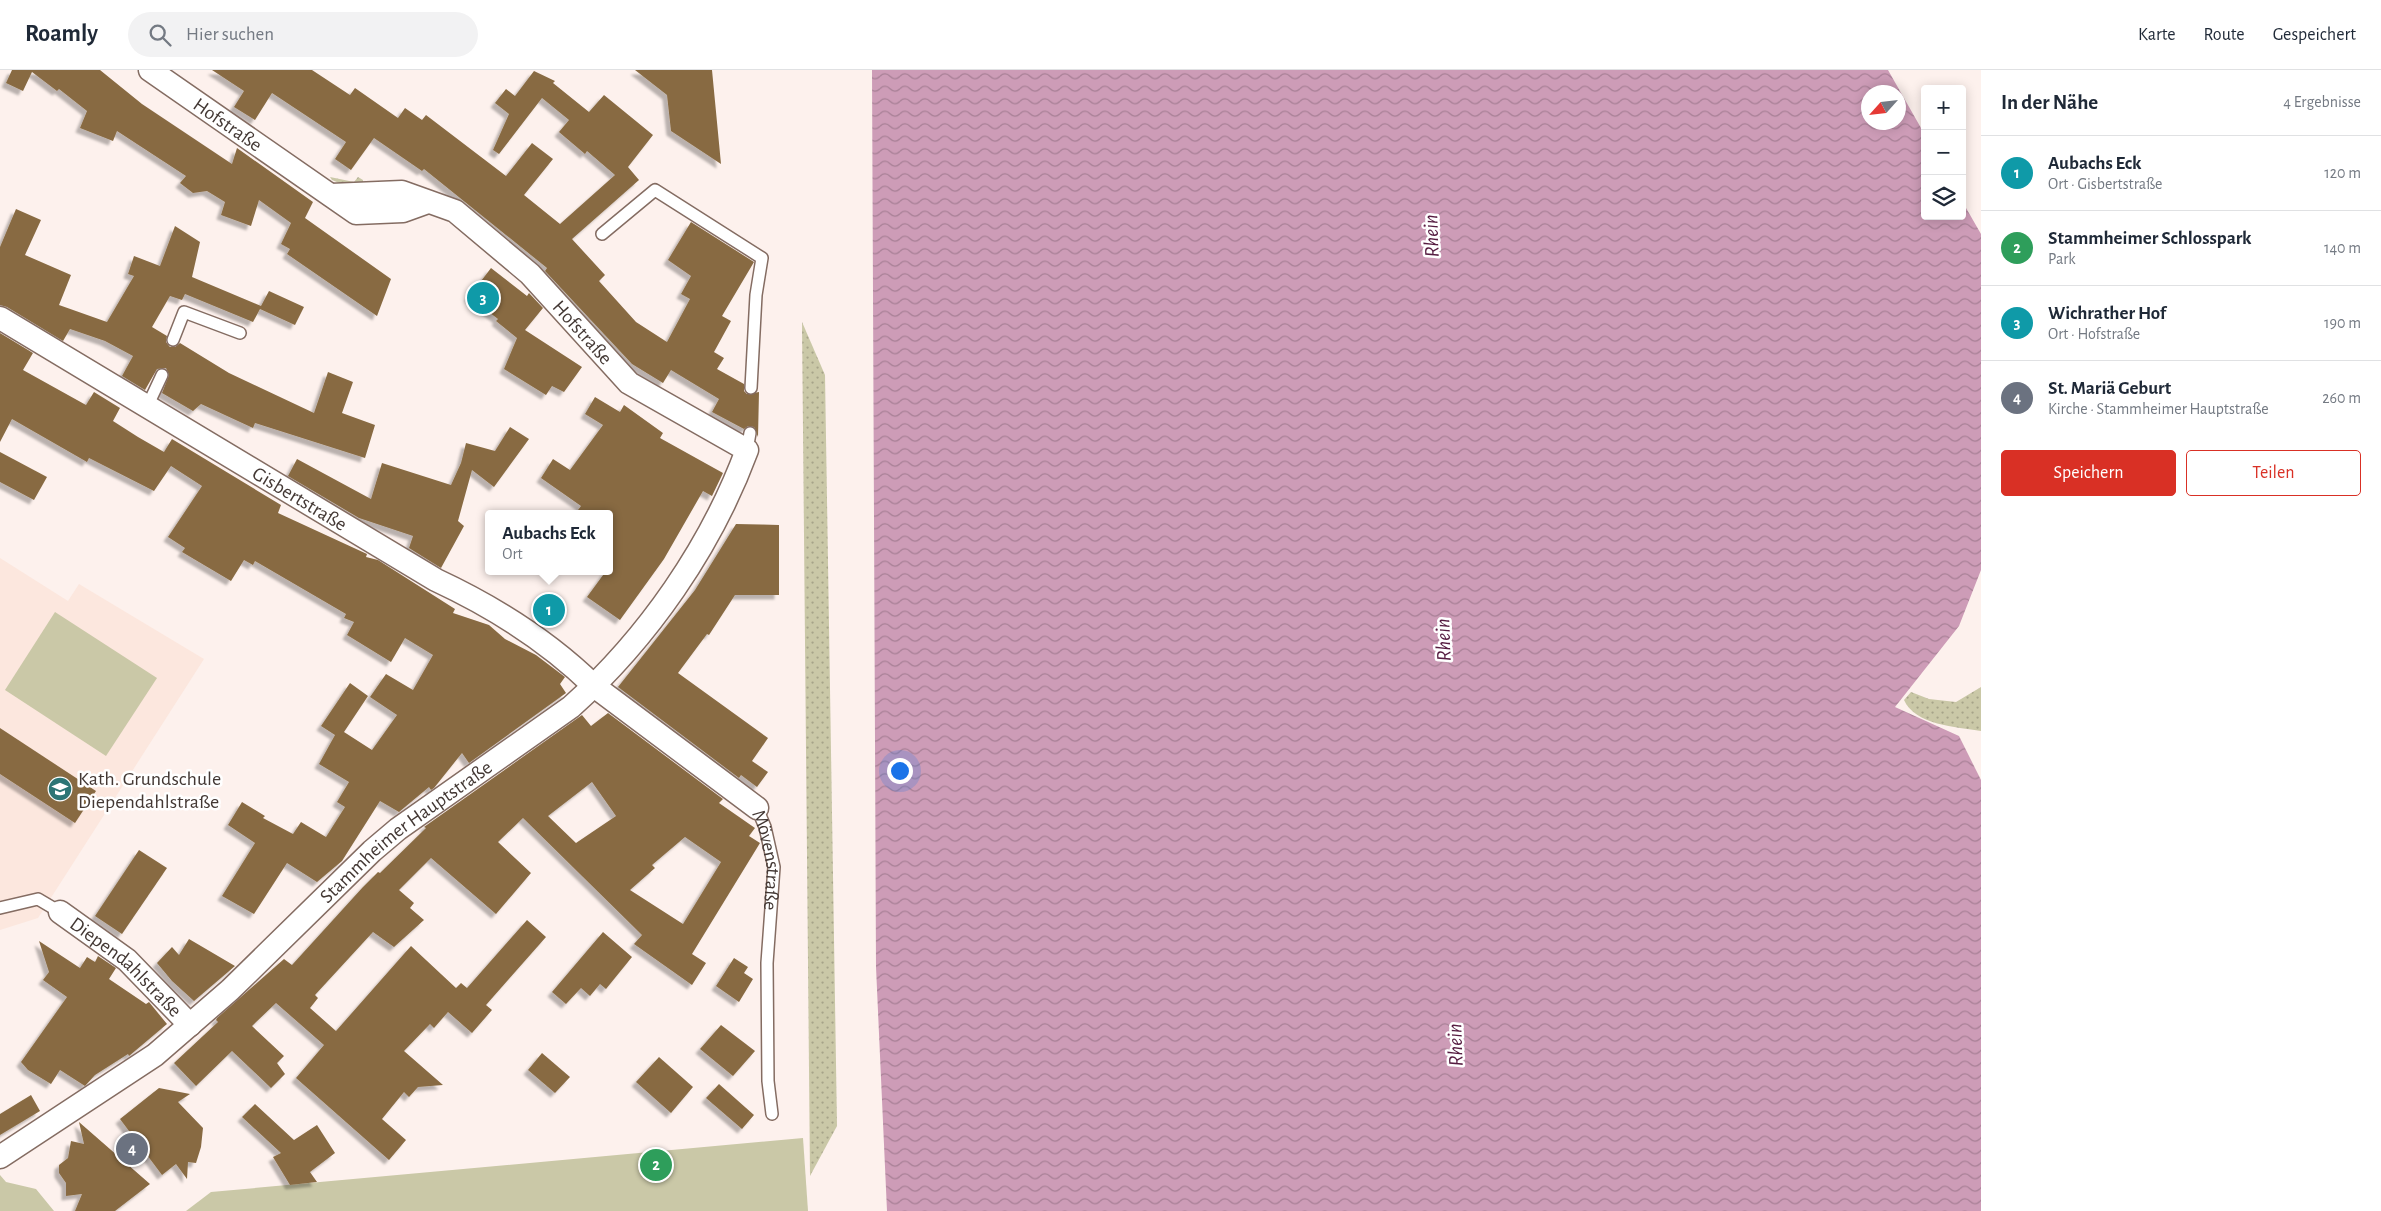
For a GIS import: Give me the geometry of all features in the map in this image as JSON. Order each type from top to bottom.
[{"type":"street","name":"Hofstraße","points":[[150,70],[356,213],[403,212],[428,202],[454,212],[530,274],[629,383],[749,442]]},
{"type":"street","name":"Gisbertstraße","points":[[0,318],[428,575],[468,595],[511,621],[572,664],[594,686]]},
{"type":"street","name":"Stammheimer Hauptstraße","points":[[0,1157],[155,1055],[230,990],[398,828],[571,707],[594,686],[639,636],[688,569],[725,506],[749,442]]},
{"type":"street","name":"Mövenstraße","points":[[594,686],[757,808]]},
{"type":"street","name":"Diependahlstraße","points":[[60,912],[128,960],[190,1025]]},
{"type":"lane","points":[[602,234],[654,190],[762,258],[756,295],[750,388]]},
{"type":"lane","points":[[173,340],[184,312],[240,333]]},
{"type":"lane","points":[[147,407],[162,375]]},
{"type":"lane","name":"Mövenstraße","points":[[757,808],[765,827],[774,867],[767,963],[768,1081],[772,1114]]},
{"type":"lane","points":[[0,908],[38,899],[60,912]]},
{"type":"shaded area","points":[[330,177],[354,182],[358,177],[363,180],[363,187],[349,187],[332,180]]},
{"type":"shaded area","points":[[802,322],[825,375],[837,1126],[810,1176]]},
{"type":"shaded area","name":"Kath. Grundschule Diependahlstraße","points":[[0,558],[68,601],[79,584],[204,659],[38,918],[0,930]]},
{"type":"shaded area","points":[[55,612],[157,678],[106,756],[5,690]]},
{"type":"shaded area","points":[[1981,687],[1981,731],[1927,720],[1917,715],[1904,700],[1911,692],[1929,699],[1956,702]]},
{"type":"shaded area","points":[[803,1138],[808,1211],[186,1211],[211,1192]]},
{"type":"shaded area","points":[[0,1175],[6,1182],[36,1189],[54,1211],[0,1211]]},
{"type":"water","name":"Rhein","points":[[872,70],[1888,70],[1897,85],[1861,85],[1861,130],[1906,130],[1906,102],[1921,128],[1921,220],[1966,220],[1966,208],[1981,234],[1981,570],[1959,626],[1895,707],[1959,736],[1981,780],[1981,1211],[887,1211],[876,967]]},
{"type":"building","points":[[12,70],[100,70],[142,104],[232,164],[237,148],[313,202],[305,218],[391,279],[377,316],[287,254],[290,249],[281,244],[291,223],[259,200],[251,226],[221,215],[225,202],[207,191],[193,193],[180,183],[186,176],[117,131],[113,141],[80,128],[87,111],[59,89],[57,91],[32,72],[23,91],[6,83]]},
{"type":"building","points":[[212,70],[312,70],[350,95],[355,88],[398,118],[405,108],[422,120],[426,115],[506,176],[532,143],[553,159],[524,195],[560,224],[615,175],[587,151],[585,154],[559,132],[569,120],[542,98],[499,154],[493,150],[509,114],[495,103],[506,89],[515,96],[534,71],[555,81],[553,83],[589,112],[604,95],[653,135],[628,167],[639,180],[572,239],[605,275],[599,281],[636,322],[667,342],[690,299],[681,294],[691,276],[668,260],[691,222],[754,262],[722,316],[731,321],[714,352],[724,358],[717,369],[744,384],[744,391],[747,394],[759,392],[758,437],[754,427],[748,426],[744,429],[712,412],[719,399],[671,370],[663,383],[632,364],[545,271],[547,268],[424,169],[422,171],[374,138],[351,170],[335,159],[346,142],[272,93],[255,120],[234,107],[244,91]]},
{"type":"building","points":[[635,70],[712,70],[721,164],[671,131],[667,95]]},
{"type":"building","points":[[16,209],[41,220],[25,255],[71,275],[59,305],[107,322],[134,276],[128,274],[134,256],[160,266],[175,226],[200,242],[192,277],[261,306],[269,291],[304,307],[295,325],[260,309],[253,322],[185,294],[182,300],[170,296],[152,327],[167,336],[166,342],[170,347],[175,347],[180,343],[229,373],[314,413],[328,372],[353,382],[342,413],[375,425],[365,458],[255,423],[253,428],[201,404],[193,411],[162,393],[169,375],[166,368],[157,369],[145,390],[122,376],[133,356],[105,341],[70,329],[63,341],[7,307],[0,305],[0,247]]},
{"type":"building","points":[[491,268],[527,296],[529,293],[543,308],[525,330],[582,367],[564,392],[552,386],[546,395],[504,369],[517,338],[496,321],[498,319],[469,297]]},
{"type":"building","points":[[0,333],[33,353],[23,370],[86,405],[94,392],[120,408],[113,421],[138,437],[164,452],[172,439],[281,505],[278,513],[367,554],[366,557],[378,560],[455,609],[453,613],[489,625],[505,639],[536,655],[565,677],[560,684],[566,693],[469,763],[462,753],[434,788],[431,790],[429,787],[399,812],[380,801],[342,861],[317,882],[287,863],[254,914],[222,896],[255,843],[228,825],[242,802],[265,816],[263,818],[293,834],[301,822],[326,837],[345,807],[337,802],[349,782],[319,764],[335,735],[321,726],[350,683],[368,696],[344,732],[372,750],[397,715],[370,697],[386,674],[413,690],[433,655],[405,638],[391,662],[347,635],[354,622],[344,618],[346,614],[255,561],[253,565],[244,560],[231,581],[182,552],[185,548],[168,537],[202,486],[171,466],[154,491],[89,458],[87,462],[12,419],[0,442]]},
{"type":"building","points":[[595,397],[620,412],[624,405],[663,433],[660,438],[723,473],[712,496],[703,491],[664,559],[620,620],[587,597],[603,575],[613,575],[613,510],[578,510],[581,506],[541,478],[553,459],[570,470],[603,425],[585,414]]},
{"type":"building","points":[[510,427],[529,439],[494,487],[472,470],[458,521],[464,526],[441,568],[409,548],[413,536],[359,518],[288,476],[297,459],[371,499],[382,463],[451,485],[461,463],[466,443],[495,451]]},
{"type":"building","points":[[0,452],[47,477],[34,500],[0,482]]},
{"type":"building","points":[[736,524],[779,525],[779,595],[735,595],[709,635],[707,634],[678,673],[768,738],[752,761],[768,772],[757,787],[741,775],[739,778],[618,687],[695,590]]},
{"type":"building","points":[[608,713],[723,799],[719,803],[755,828],[749,836],[760,843],[692,954],[706,963],[692,985],[634,944],[642,935],[523,818],[498,842],[531,873],[496,914],[431,858],[399,890],[414,903],[410,908],[424,920],[394,947],[373,932],[315,995],[318,998],[310,1008],[336,1031],[411,946],[456,988],[461,983],[467,988],[527,920],[546,937],[486,1005],[492,1010],[472,1033],[448,1012],[434,1028],[430,1024],[404,1051],[443,1085],[418,1087],[409,1097],[404,1092],[382,1119],[406,1140],[389,1160],[296,1078],[324,1045],[276,1003],[252,1026],[284,1056],[277,1063],[285,1074],[271,1088],[232,1051],[196,1086],[174,1063],[218,1022],[217,1018],[284,959],[292,965],[363,887],[426,828],[424,827],[582,715],[591,726]],"holes":[[[592,782],[616,816],[576,843],[548,816]],[[685,837],[721,862],[683,924],[630,890],[655,868],[652,865]]]},
{"type":"building","points":[[0,728],[96,791],[75,823],[0,774]]},
{"type":"building","points":[[139,850],[167,868],[122,934],[95,916]]},
{"type":"building","points":[[603,932],[632,957],[606,989],[600,984],[590,996],[581,988],[566,1004],[552,992]]},
{"type":"building","points":[[189,939],[235,966],[194,1001],[172,981],[157,963],[172,947],[179,955]]},
{"type":"building","points":[[39,941],[80,968],[87,957],[95,962],[98,956],[116,968],[109,979],[146,1004],[149,1002],[167,1024],[129,1056],[128,1054],[95,1075],[85,1086],[60,1070],[51,1084],[28,1070],[21,1062],[67,997],[43,980],[49,972]]},
{"type":"building","points":[[734,958],[748,967],[744,973],[753,979],[739,1002],[716,986]]},
{"type":"building","points":[[721,1025],[755,1051],[733,1076],[700,1049]]},
{"type":"building","points":[[542,1053],[570,1077],[555,1093],[528,1070]]},
{"type":"building","points":[[659,1057],[693,1087],[671,1113],[636,1082]]},
{"type":"building","points":[[719,1084],[754,1115],[742,1129],[706,1098]]},
{"type":"building","points":[[159,1088],[190,1094],[178,1102],[203,1128],[201,1147],[196,1163],[188,1162],[187,1179],[176,1164],[162,1175],[120,1119]]},
{"type":"building","points":[[31,1095],[40,1111],[0,1135],[0,1114]]},
{"type":"building","points":[[255,1104],[294,1140],[317,1125],[335,1153],[310,1172],[317,1182],[290,1185],[273,1157],[281,1153],[242,1117]]},
{"type":"building","points":[[79,1122],[150,1184],[115,1211],[75,1211],[82,1194],[66,1196],[66,1183],[59,1173],[59,1165],[68,1158],[71,1141],[84,1144]]},
{"type":"place","name":"Wichrather Hof","points":[[483,298]]},
{"type":"place","name":"Aubachs Eck","points":[[549,610]]},
{"type":"place","name":"Kath. Grundschule Diependahlstraße","points":[[60,789]]},
{"type":"place","name":"St. Mariä Geburt","points":[[132,1149]]},
{"type":"place","name":"Stammheimer Schlosspark","points":[[656,1165]]}]
